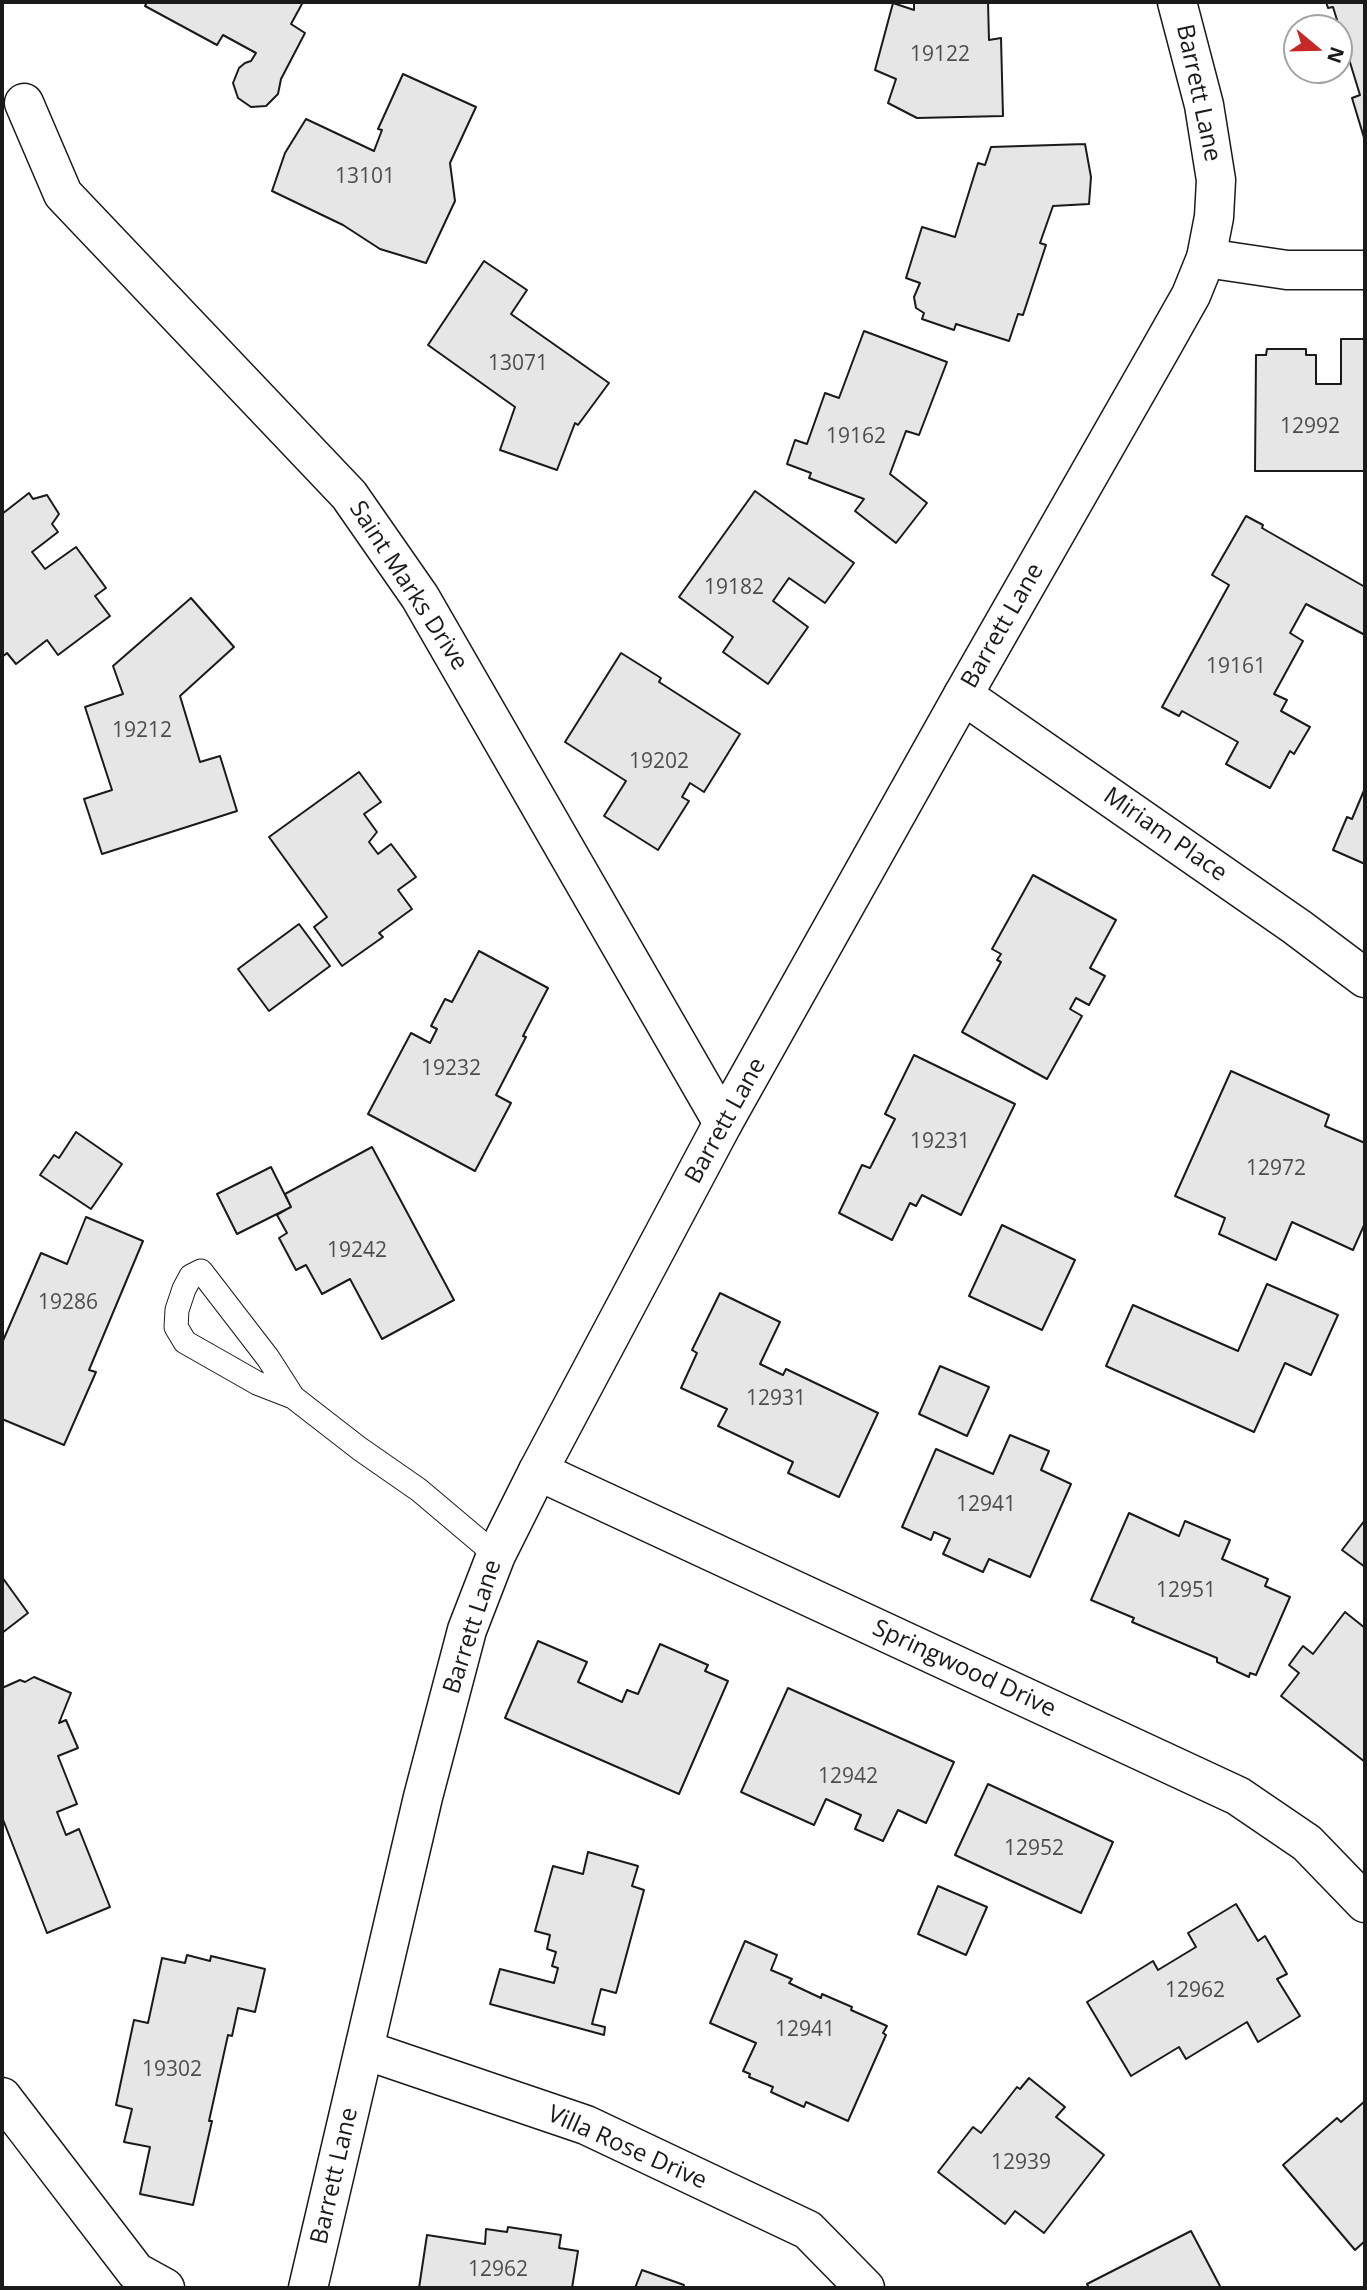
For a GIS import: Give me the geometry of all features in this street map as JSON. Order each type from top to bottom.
[{"type":"street","name":"Barrett Lane","points":[[308,2288],[426,1784],[467,1630],[496,1555],[723,1124],[1191,295],[1206,258],[1214,217],[1216,180],[1205,105],[1177,2]]},
{"type":"street","name":"Saint Marks Drive","points":[[24,103],[63,194],[349,495],[420,597],[723,1124]]},
{"type":"street","points":[[1206,258],[1287,270],[1365,270]]},
{"type":"street","name":"Miriam Place","points":[[963,695],[1297,927],[1365,978]]},
{"type":"street","name":"Springwood Drive","points":[[538,1471],[1238,1796],[1307,1843],[1365,1903]]},
{"type":"street","name":"Villa Rose Drive","points":[[365,2050],[586,2125],[808,2230],[865,2288]]},
{"type":"street","points":[[2,2097],[136,2272],[165,2288]]},
{"type":"lane","points":[[293,1397],[268,1358],[201,1271],[191,1276],[177,1310],[176,1328],[185,1342],[257,1383],[293,1397],[419,1490],[496,1555]]},
{"type":"building","points":[[147,2],[303,2],[291,24],[305,33],[281,79],[278,94],[266,106],[251,107],[238,98],[233,83],[239,68],[251,61],[256,53],[223,35],[217,45],[145,6]]},
{"type":"building","points":[[914,2],[988,2],[989,40],[1001,38],[1003,116],[917,118],[888,103],[896,79],[875,70],[893,3],[914,10]]},
{"type":"building","points":[[1326,2],[1365,2],[1365,141],[1352,98],[1360,95],[1353,72],[1353,14],[1335,14],[1333,7],[1328,8]]},
{"type":"building","points":[[403,74],[476,107],[450,163],[455,201],[426,263],[380,249],[343,225],[272,191],[285,153],[306,119],[374,151],[382,130],[378,129]]},
{"type":"building","points":[[1085,144],[1091,177],[1089,204],[1053,206],[1040,243],[1046,245],[1023,315],[1018,314],[1009,341],[956,324],[954,330],[922,319],[924,313],[916,308],[914,297],[920,283],[906,278],[922,227],[955,237],[978,163],[985,165],[991,147]]},
{"type":"building","points":[[484,261],[527,290],[511,314],[609,383],[578,425],[575,423],[557,470],[500,450],[515,407],[428,345]]},
{"type":"building","points":[[864,331],[947,362],[919,435],[906,431],[890,474],[927,503],[896,543],[855,511],[864,499],[809,478],[811,473],[787,464],[795,440],[807,444],[825,393],[839,398]]},
{"type":"building","points":[[1341,339],[1365,339],[1365,471],[1255,471],[1256,355],[1266,355],[1267,349],[1306,349],[1306,355],[1316,355],[1316,384],[1341,384]]},
{"type":"building","points":[[755,491],[854,563],[825,603],[789,578],[773,601],[808,627],[768,684],[723,652],[733,637],[679,597]]},
{"type":"building","points":[[29,493],[33,499],[47,495],[59,514],[52,524],[58,532],[32,552],[45,569],[76,547],[106,588],[95,596],[110,616],[58,655],[47,640],[16,664],[7,653],[2,657],[2,514]]},
{"type":"building","points":[[1246,516],[1263,525],[1262,528],[1365,587],[1365,635],[1306,604],[1290,633],[1303,641],[1274,694],[1287,700],[1281,711],[1310,727],[1294,754],[1290,751],[1270,788],[1226,764],[1238,742],[1182,711],[1179,716],[1162,707],[1229,585],[1212,575]]},
{"type":"building","points":[[191,598],[234,647],[180,696],[200,762],[220,756],[237,811],[102,854],[84,799],[112,790],[85,707],[123,694],[113,666]]},
{"type":"building","points":[[621,653],[661,678],[659,682],[740,734],[704,792],[690,783],[682,797],[689,801],[658,850],[604,816],[626,781],[565,742]]},
{"type":"building","points":[[359,772],[381,802],[364,814],[377,832],[369,842],[378,854],[391,844],[416,877],[398,890],[412,909],[379,933],[383,937],[342,966],[314,927],[327,917],[269,837]]},
{"type":"building","points":[[1365,788],[1365,864],[1333,850],[1347,817],[1352,819]]},
{"type":"building","points":[[1033,875],[1116,920],[1090,968],[1105,976],[1089,1005],[1076,998],[1070,1009],[1082,1016],[1047,1079],[962,1032],[1001,962],[997,960],[1001,954],[992,949]]},
{"type":"building","points":[[299,924],[330,966],[269,1011],[238,969]]},
{"type":"building","points":[[479,951],[548,988],[496,1095],[511,1103],[475,1171],[368,1114],[411,1033],[430,1043],[437,1029],[431,1026],[445,999],[452,1002]]},
{"type":"building","points":[[914,1055],[1015,1104],[961,1215],[922,1195],[916,1206],[910,1203],[892,1240],[839,1213],[862,1165],[870,1168],[895,1119],[885,1114]]},
{"type":"building","points":[[1231,1071],[1329,1115],[1325,1126],[1365,1143],[1365,1223],[1353,1250],[1292,1222],[1276,1260],[1219,1234],[1225,1218],[1175,1196]]},
{"type":"building","points":[[76,1132],[122,1164],[91,1209],[40,1175],[54,1155],[59,1158]]},
{"type":"building","points":[[372,1147],[454,1300],[382,1339],[350,1279],[322,1294],[306,1265],[296,1270],[279,1238],[287,1233],[277,1215],[291,1207],[285,1194]]},
{"type":"building","points":[[271,1167],[291,1207],[237,1234],[217,1194]]},
{"type":"building","points":[[86,1217],[143,1241],[89,1370],[96,1372],[64,1445],[2,1419],[2,1343],[41,1253],[67,1264]]},
{"type":"building","points":[[1002,1225],[1075,1260],[1042,1330],[969,1296]]},
{"type":"building","points":[[1267,1284],[1338,1315],[1311,1375],[1285,1363],[1254,1432],[1106,1366],[1133,1305],[1238,1351]]},
{"type":"building","points":[[720,1293],[780,1322],[760,1364],[783,1375],[786,1369],[878,1413],[839,1497],[788,1473],[793,1462],[718,1426],[727,1409],[681,1388],[697,1353],[692,1350]]},
{"type":"building","points":[[940,1366],[989,1387],[967,1436],[919,1414]]},
{"type":"building","points":[[1010,1435],[1049,1451],[1041,1470],[1071,1484],[1030,1577],[989,1559],[983,1572],[943,1554],[950,1539],[934,1532],[931,1540],[902,1527],[936,1449],[993,1474]]},
{"type":"building","points":[[1129,1513],[1179,1536],[1185,1521],[1230,1540],[1222,1559],[1268,1579],[1265,1586],[1290,1597],[1256,1675],[1250,1673],[1249,1677],[1217,1662],[1217,1658],[1132,1622],[1134,1618],[1091,1600]]},
{"type":"building","points":[[1365,1520],[1365,1567],[1342,1550]]},
{"type":"building","points":[[2,1577],[28,1613],[2,1633]]},
{"type":"building","points":[[1345,1612],[1365,1628],[1365,1762],[1281,1696],[1299,1673],[1289,1665],[1303,1646],[1313,1654]]},
{"type":"building","points":[[538,1641],[587,1662],[578,1682],[622,1702],[627,1690],[638,1694],[660,1644],[708,1665],[705,1671],[728,1681],[679,1794],[505,1718]]},
{"type":"building","points":[[34,1677],[71,1693],[59,1723],[66,1720],[78,1748],[58,1756],[77,1804],[57,1812],[66,1835],[79,1829],[110,1907],[47,1933],[2,1817],[2,1688]]},
{"type":"building","points":[[788,1688],[954,1762],[926,1823],[898,1810],[883,1841],[855,1829],[861,1815],[826,1799],[814,1825],[741,1792]]},
{"type":"building","points":[[988,1784],[1113,1842],[1081,1913],[955,1855]]},
{"type":"building","points":[[588,1852],[638,1866],[632,1886],[644,1890],[616,1993],[601,1989],[592,2024],[605,2027],[604,2035],[490,2004],[500,1969],[554,1983],[558,1968],[552,1966],[556,1952],[547,1949],[550,1935],[535,1931],[553,1866],[583,1874]]},
{"type":"building","points":[[938,1886],[987,1907],[966,1955],[918,1934]]},
{"type":"building","points":[[1236,1904],[1258,1941],[1265,1936],[1287,1974],[1277,1979],[1300,2016],[1258,2042],[1247,2022],[1186,2059],[1179,2047],[1131,2076],[1087,2002],[1153,1961],[1158,1970],[1196,1947],[1188,1933]]},
{"type":"building","points":[[745,1941],[777,1955],[771,1970],[792,1979],[789,1983],[821,1998],[822,1994],[852,2007],[851,2010],[887,2026],[883,2033],[886,2035],[848,2121],[806,2102],[804,2107],[771,2092],[773,2087],[749,2077],[750,2074],[743,2071],[756,2043],[710,2023]]},
{"type":"building","points":[[187,1955],[210,1961],[211,1956],[265,1969],[255,2012],[238,2008],[232,2036],[228,2035],[193,2205],[140,2194],[150,2147],[124,2142],[132,2109],[116,2105],[134,2020],[148,2023],[162,1958],[185,1963]]},
{"type":"building","points":[[1029,2078],[1065,2107],[1056,2117],[1104,2155],[1044,2233],[1015,2211],[1005,2224],[938,2172],[973,2127],[981,2133],[1017,2087],[1020,2089]]},
{"type":"building","points":[[1365,2101],[1365,2241],[1355,2250],[1283,2165],[1337,2118],[1341,2122]]},
{"type":"building","points":[[508,2227],[561,2235],[559,2248],[578,2251],[572,2288],[419,2288],[427,2235],[485,2244],[486,2229],[507,2232]]},
{"type":"building","points":[[1191,2231],[1221,2288],[1089,2288],[1087,2284]]},
{"type":"building","points":[[642,2270],[684,2285],[683,2288],[635,2288]]}]
